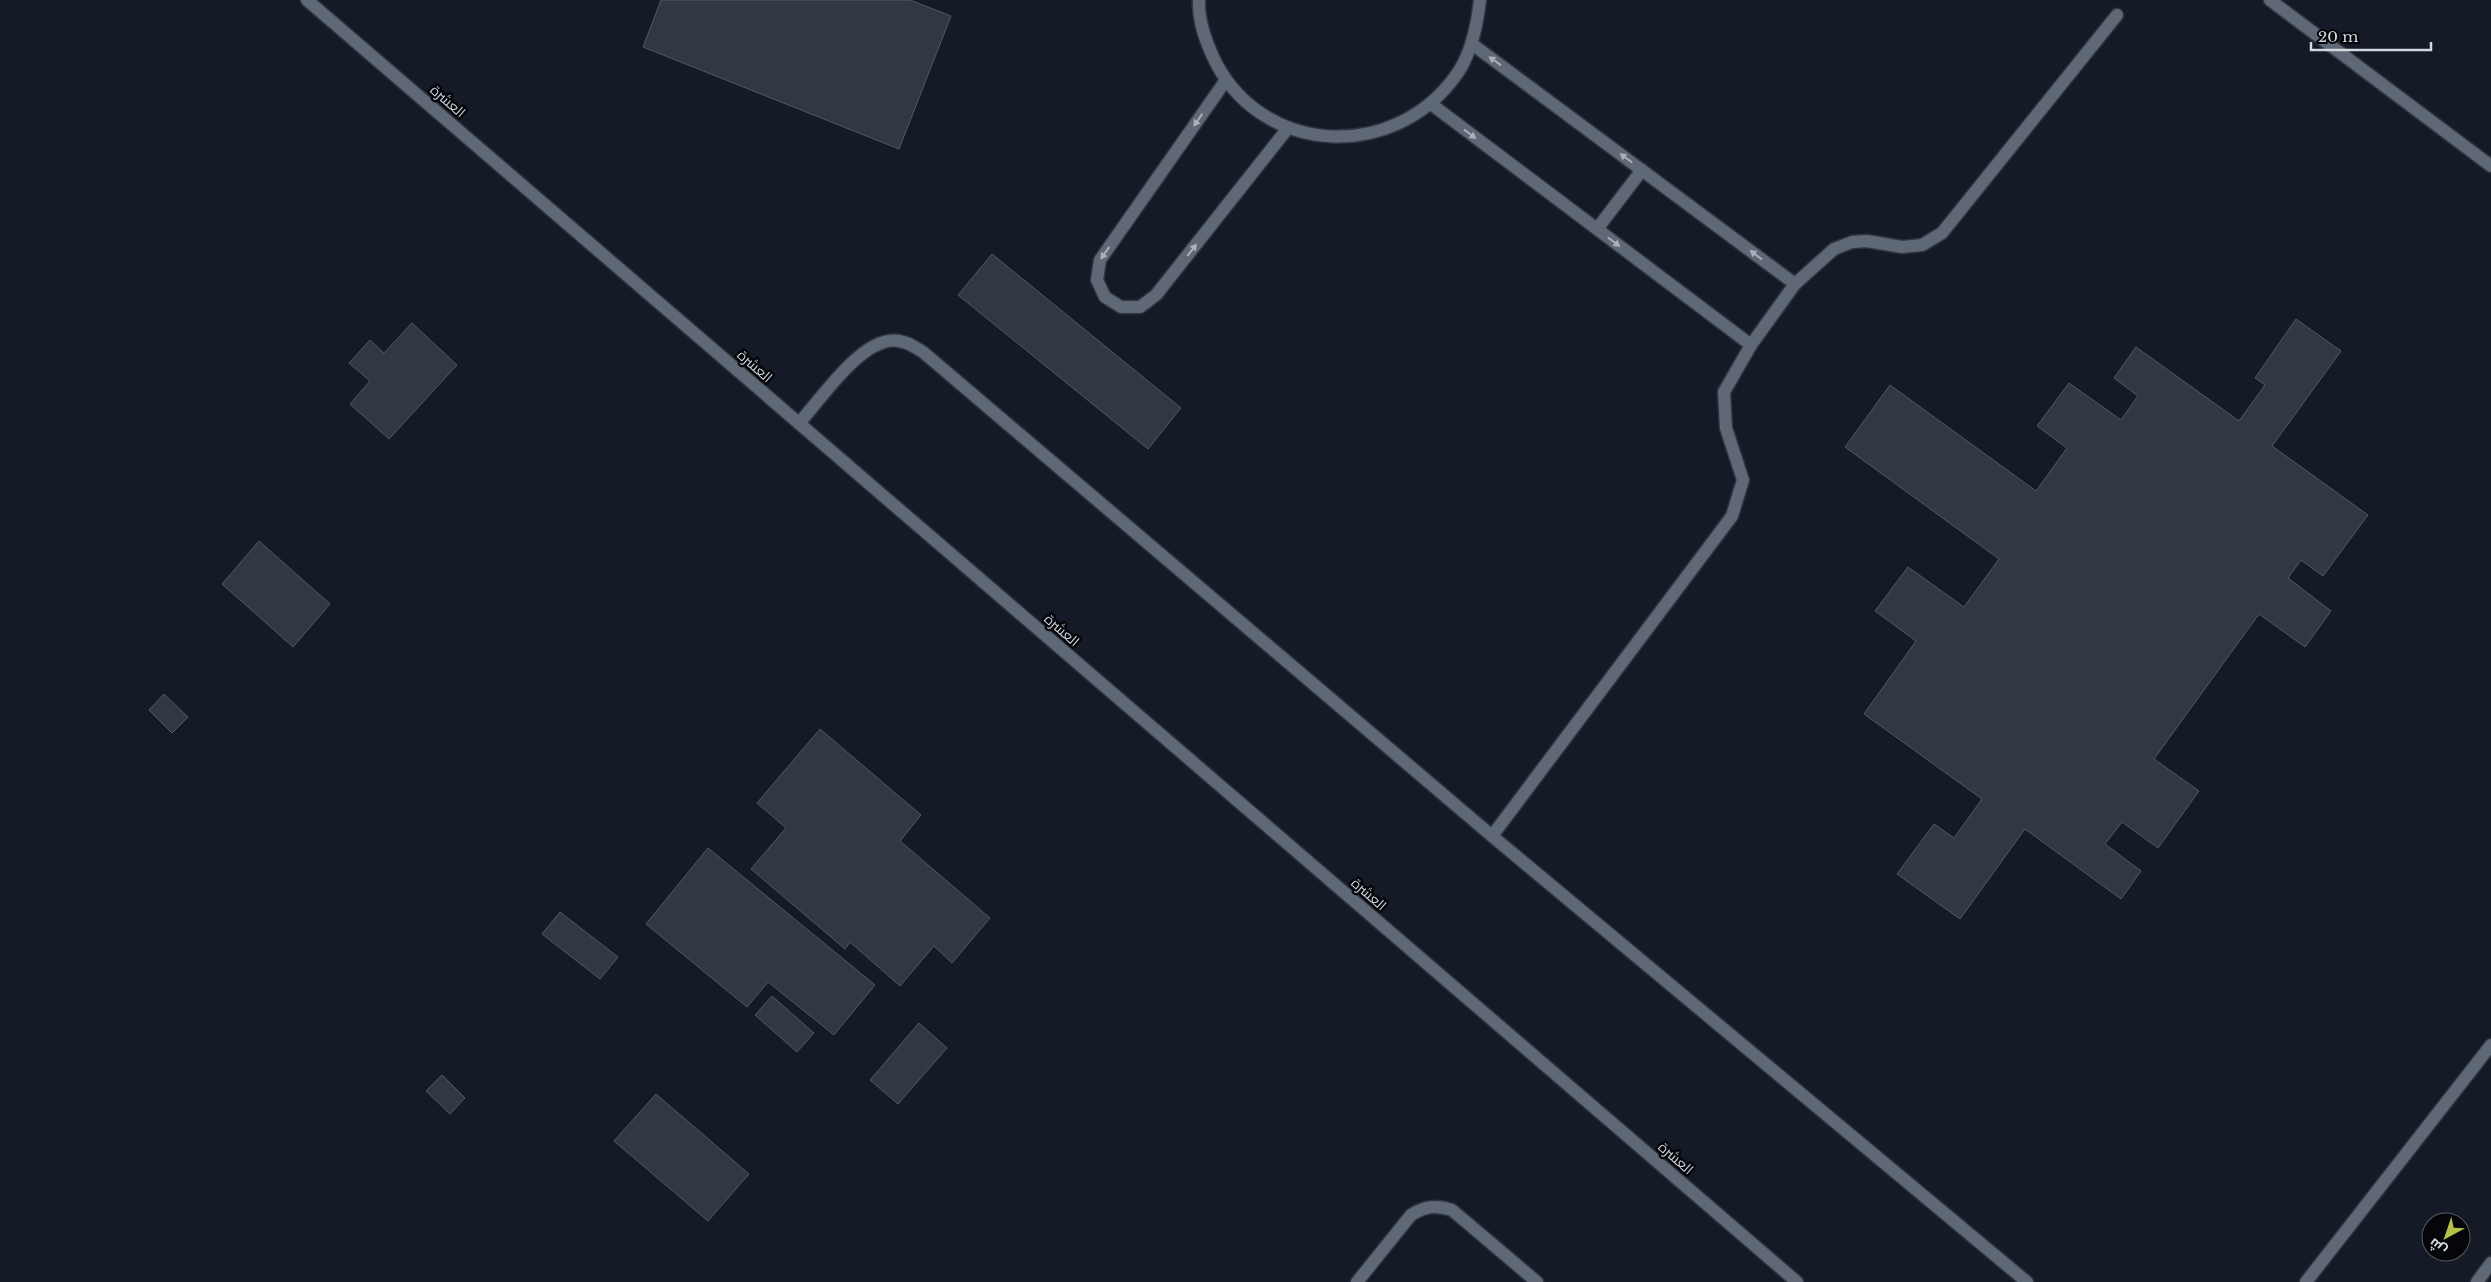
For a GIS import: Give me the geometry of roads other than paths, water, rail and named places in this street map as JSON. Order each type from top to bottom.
[{"type":"street","name":"العشرة","points":[[307,0],[1798,1282]]},
{"type":"street","points":[[1199,0],[1199,10],[1208,46],[1226,80],[1254,109],[1288,128],[1325,137],[1363,136],[1399,125],[1431,104],[1455,77],[1472,44],[1480,0]]},
{"type":"street","points":[[2270,0],[2491,166]]},
{"type":"street","points":[[1492,836],[1732,516],[1744,480],[1726,428],[1724,392],[1752,345],[1796,284],[1834,249],[1852,242],[1867,241],[1902,247],[1922,245],[1942,233],[2117,15]]},
{"type":"street","points":[[1472,44],[1796,284]]},
{"type":"street","points":[[1226,80],[1100,260],[1097,280],[1105,297],[1121,307],[1140,307],[1156,296],[1288,128]]},
{"type":"street","points":[[1431,104],[1752,345]]},
{"type":"street","points":[[1597,229],[1642,170]]},
{"type":"street","points":[[799,424],[851,364],[868,350],[886,341],[906,342],[918,349],[1492,836],[2027,1282]]},
{"type":"street","points":[[2306,1282],[2491,1045]]},
{"type":"street","points":[[1357,1282],[1411,1215],[1420,1209],[1441,1206],[1452,1210],[1537,1282]]},
{"type":"street","points":[[2477,1282],[2491,1263]]}]
